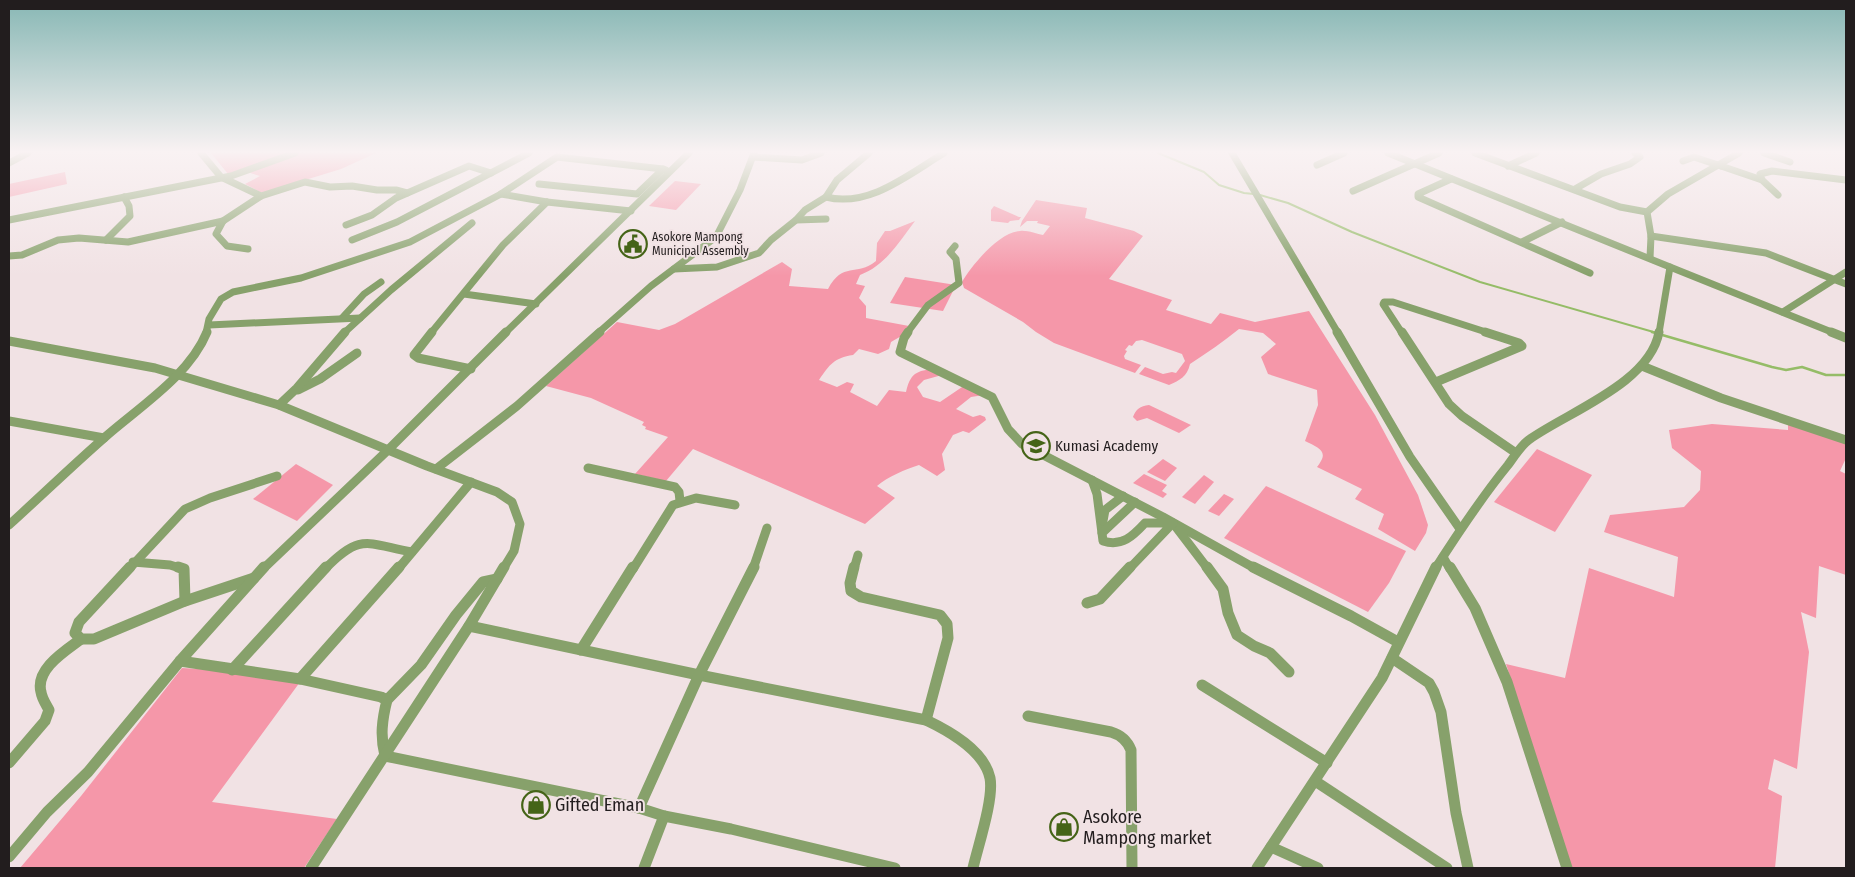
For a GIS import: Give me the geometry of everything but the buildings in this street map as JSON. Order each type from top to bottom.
[{"type":"street","points":[[9,220],[143,194]]},
{"type":"street","points":[[257,194],[261,196]]},
{"type":"street","points":[[9,256],[22,254],[58,240],[106,240],[118,242],[145,240],[223,221],[261,196],[268,194]]},
{"type":"street","points":[[346,225],[372,215],[406,194]]},
{"type":"street","points":[[352,240],[397,222],[451,194]]},
{"type":"street","points":[[9,525],[104,438],[179,374],[204,339],[209,319],[216,305],[221,299],[233,292],[301,278],[410,242],[501,194],[547,202],[631,211]]},
{"type":"street","points":[[637,194],[648,195]]},
{"type":"street","points":[[436,469],[517,406],[620,313],[708,244],[720,231],[738,194]]},
{"type":"street","points":[[826,197],[830,199],[854,199],[873,194]]},
{"type":"street","points":[[1256,194],[1304,272],[1431,492],[1460,529]]},
{"type":"street","points":[[1418,194],[1418,197],[1590,273]]},
{"type":"street","points":[[1490,194],[1846,338]]},
{"type":"street","points":[[1587,194],[1620,207],[1647,212]]},
{"type":"street","points":[[1647,212],[1660,198],[1667,194]]},
{"type":"street","points":[[9,857],[47,812],[88,772],[180,661],[254,578],[471,369],[600,239],[648,195]]},
{"type":"street","points":[[674,269],[717,267],[759,253],[805,210],[826,197]]},
{"type":"street","points":[[106,240],[130,216],[129,206],[124,198]]},
{"type":"street","points":[[471,369],[418,358],[414,355],[503,245],[547,202]]},
{"type":"street","points":[[1647,212],[1652,236],[1650,258]]},
{"type":"street","points":[[796,220],[826,219]]},
{"type":"street","points":[[223,221],[216,234],[218,238],[227,246],[248,248]]},
{"type":"street","points":[[1522,242],[1562,222]]},
{"type":"street","points":[[279,406],[295,392],[326,352],[360,318],[472,223]]},
{"type":"street","points":[[1652,236],[1760,251],[1846,284]]},
{"type":"street","points":[[955,246],[950,252],[956,259],[959,283],[928,305],[904,338],[900,352],[992,397],[1008,429],[1022,444],[1173,522],[1267,575],[1351,616],[1398,642]]},
{"type":"street","points":[[1257,868],[1358,717],[1392,658],[1427,584],[1460,529],[1516,453],[1536,434],[1582,409],[1615,388],[1642,366],[1658,334],[1670,267]]},
{"type":"street","points":[[1783,312],[1846,272]]},
{"type":"street","points":[[342,318],[364,294],[381,282]]},
{"type":"street","points":[[464,294],[536,304]]},
{"type":"street","points":[[1436,382],[1522,346],[1393,302],[1384,302],[1382,304],[1455,411],[1516,453]]},
{"type":"street","points":[[209,325],[360,318]]},
{"type":"street","points":[[9,340],[112,359],[179,374],[279,406],[497,492],[512,502],[518,514],[520,524],[514,551],[470,626],[310,868]]},
{"type":"street","points":[[295,392],[320,379],[357,353]]},
{"type":"street","points":[[1642,366],[1721,398],[1846,440]]},
{"type":"street","points":[[9,421],[104,438]]},
{"type":"street","points":[[588,468],[675,487],[679,492],[680,501]]},
{"type":"street","points":[[81,639],[75,633],[79,622],[133,562],[185,509],[210,498],[277,476]]},
{"type":"street","points":[[1092,480],[1098,494],[1103,540],[1110,544],[1117,544],[1130,538],[1154,513]]},
{"type":"street","points":[[300,679],[471,482]]},
{"type":"street","points":[[1102,533],[1104,510],[1123,496]]},
{"type":"street","points":[[581,650],[673,506],[680,501],[697,498],[735,505]]},
{"type":"street","points":[[1102,533],[1135,502]]},
{"type":"street","points":[[1145,523],[1173,522]]},
{"type":"street","points":[[1087,603],[1100,598],[1173,522]]},
{"type":"street","points":[[1173,522],[1223,589],[1228,613],[1237,635],[1254,646],[1270,653],[1289,672]]},
{"type":"street","points":[[639,808],[699,675],[757,561],[767,528]]},
{"type":"street","points":[[232,670],[326,568],[348,548],[362,543],[412,552]]},
{"type":"street","points":[[858,555],[850,583],[851,591],[861,597],[940,615],[947,624],[948,638],[926,720]]},
{"type":"street","points":[[1444,556],[1475,608],[1507,682],[1567,868]]},
{"type":"street","points":[[133,562],[170,565],[184,569],[186,601]]},
{"type":"street","points":[[9,763],[45,721],[49,710],[40,689],[41,680],[56,658],[81,639],[94,639],[186,601],[254,578]]},
{"type":"street","points":[[385,756],[381,740],[383,712],[387,700],[421,665],[456,615],[483,582],[498,579]]},
{"type":"street","points":[[470,626],[699,675],[926,720],[958,736],[989,773],[991,784],[990,796],[973,868]]},
{"type":"street","points":[[1392,658],[1429,683],[1434,692],[1441,712],[1456,813],[1468,868]]},
{"type":"street","points":[[180,661],[300,679],[387,700]]},
{"type":"street","points":[[1202,685],[1328,763]]},
{"type":"street","points":[[1028,716],[1106,731],[1118,734],[1128,740],[1131,750],[1132,868]]},
{"type":"street","points":[[385,756],[639,808],[664,816],[731,829],[895,868]]},
{"type":"street","points":[[1315,781],[1446,868]]},
{"type":"street","points":[[644,868],[664,816]]},
{"type":"street","points":[[1271,847],[1318,868]]},
{"type":"shaded area","points":[[9,194],[23,194],[9,197]]},
{"type":"shaded area","points":[[662,194],[691,194],[676,210],[649,206]]},
{"type":"shaded area","points":[[1036,200],[1087,208],[1085,218],[1134,231],[1143,236],[1109,279],[1172,300],[1166,310],[1211,324],[1220,313],[1255,322],[1309,311],[1375,415],[1418,495],[1428,525],[1426,533],[1415,551],[1378,529],[1384,514],[1355,499],[1362,489],[1317,467],[1321,462],[1323,454],[1318,448],[1305,441],[1318,405],[1317,390],[1268,374],[1261,357],[1276,344],[1263,333],[1239,329],[1190,364],[1182,378],[1169,385],[1139,374],[1145,367],[1163,374],[1176,373],[1185,361],[1182,354],[1142,340],[1136,341],[1125,350],[1127,351],[1124,356],[1125,359],[1141,365],[1135,373],[1054,343],[1023,322],[964,288],[962,282],[972,267],[987,250],[1003,237],[1023,231],[1043,235],[1050,226],[1037,223],[1038,221],[1027,221],[1020,227]]},
{"type":"shaded area","points":[[994,206],[1021,217],[1019,220],[1008,223],[991,221],[991,210]]},
{"type":"shaded area","points":[[915,221],[885,259],[860,275],[856,284],[865,286],[859,298],[866,306],[866,318],[909,326],[903,335],[891,342],[889,349],[878,354],[859,349],[853,355],[841,358],[833,363],[819,380],[837,387],[847,382],[854,384],[850,392],[877,406],[889,390],[906,392],[910,379],[917,373],[939,368],[942,375],[924,380],[917,387],[923,397],[940,402],[968,383],[984,395],[971,397],[956,409],[973,417],[980,415],[985,417],[986,420],[969,433],[963,431],[953,435],[942,454],[945,470],[937,476],[919,465],[886,479],[877,486],[895,498],[865,524],[693,449],[666,481],[635,474],[668,437],[645,429],[646,427],[642,425],[644,422],[591,398],[546,386],[617,322],[659,330],[675,324],[782,262],[792,269],[789,286],[828,289],[839,275],[869,266],[876,261],[877,243],[885,231],[890,231]]},
{"type":"shaded area","points":[[905,277],[956,285],[943,311],[890,303]]},
{"type":"shaded area","points":[[1149,405],[1191,425],[1179,433],[1147,418],[1137,421],[1133,417],[1139,408]]},
{"type":"shaded area","points":[[1712,424],[1788,430],[1788,424],[1846,443],[1846,458],[1840,471],[1846,474],[1846,575],[1819,566],[1816,618],[1801,612],[1809,652],[1797,769],[1774,759],[1768,789],[1782,796],[1775,868],[1572,868],[1506,664],[1565,678],[1589,568],[1674,597],[1678,557],[1604,532],[1610,515],[1684,507],[1700,490],[1701,471],[1672,448],[1669,430]]},
{"type":"shaded area","points":[[1537,449],[1592,475],[1555,532],[1494,502]]},
{"type":"shaded area","points":[[1163,459],[1177,468],[1165,481],[1147,472]]},
{"type":"shaded area","points":[[296,464],[333,485],[297,521],[253,499]]},
{"type":"shaded area","points":[[1144,474],[1167,485],[1162,491],[1167,494],[1163,498],[1133,483]]},
{"type":"shaded area","points":[[1204,475],[1214,482],[1195,504],[1182,497]]},
{"type":"shaded area","points":[[1266,486],[1406,551],[1389,583],[1368,612],[1224,538]]},
{"type":"shaded area","points":[[1224,494],[1234,499],[1219,516],[1208,511]]},
{"type":"shaded area","points":[[182,668],[215,670],[300,682],[212,802],[337,819],[304,868],[20,868],[81,796]]},
{"type":"waterway","points":[[1260,195],[1288,203],[1352,232],[1480,282],[1657,333]]},
{"type":"waterway","points":[[1652,332],[1772,367],[1786,370],[1802,367],[1826,375],[1846,375]]},
{"type":"place","name":"Asokore Mampong Municipal Assembly","points":[[633,244]]},
{"type":"place","name":"Kumasi Academy","points":[[1036,446]]},
{"type":"place","name":"Gifted Eman","points":[[536,805]]},
{"type":"place","name":"Asokore Mampong market","points":[[1064,827]]}]
